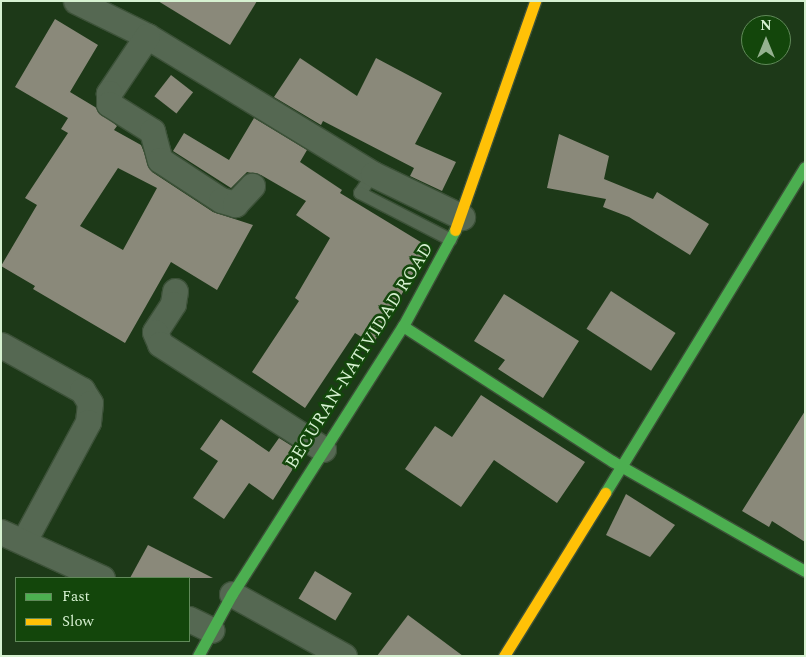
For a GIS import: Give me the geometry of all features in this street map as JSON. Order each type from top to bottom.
[{"type":"street","points":[[76,1],[146,36],[373,174],[462,217]]},
{"type":"street","name":"BECURAN-NATIVIDAD ROAD","points":[[198,656],[232,594],[403,326],[451,240],[462,217],[534,1]]},
{"type":"street","points":[[146,36],[109,93],[109,104],[152,131],[160,160],[221,200],[235,204],[252,186]]},
{"type":"street","points":[[504,656],[619,464],[805,166]]},
{"type":"street","points":[[174,291],[173,304],[155,332],[160,344],[323,449]]},
{"type":"street","points":[[403,326],[619,464],[805,571]]},
{"type":"street","points":[[1,344],[82,390],[90,403],[88,422],[12,537],[100,577]]},
{"type":"street","points":[[232,594],[344,656]]},
{"type":"street","points":[[190,619],[212,630]]},
{"type":"lane","points":[[373,174],[360,193],[451,240]]},
{"type":"building","points":[[158,1],[257,1],[230,45]]},
{"type":"building","points":[[55,19],[98,45],[70,92],[95,107],[117,126],[114,130],[141,145],[152,172],[213,212],[253,225],[217,290],[171,262],[125,343],[33,289],[35,286],[1,266],[37,205],[25,198],[68,133],[61,129],[68,118],[15,87]],"holes":[[[118,168],[157,188],[123,250],[80,226]]]},
{"type":"building","points":[[300,58],[357,96],[376,58],[442,93],[415,144],[456,162],[442,191],[410,176],[414,168],[323,121],[321,125],[274,97]]},
{"type":"building","points":[[171,75],[193,92],[176,114],[154,96]]},
{"type":"building","points":[[254,118],[307,150],[300,162],[342,190],[340,193],[429,247],[373,344],[355,333],[305,408],[252,372],[299,301],[295,298],[330,238],[296,215],[306,201],[261,175],[247,172],[231,188],[173,151],[184,133],[229,160]]},
{"type":"building","points":[[559,134],[609,156],[604,179],[653,199],[657,192],[709,224],[690,255],[629,217],[603,207],[606,199],[547,188]]},
{"type":"building","points":[[611,291],[676,333],[651,371],[586,329]]},
{"type":"building","points":[[504,294],[579,341],[543,398],[498,369],[505,360],[474,341]]},
{"type":"building","points":[[481,395],[585,462],[557,503],[494,460],[461,507],[405,469],[435,426],[452,437]]},
{"type":"building","points":[[805,411],[805,542],[772,521],[769,527],[742,511]]},
{"type":"building","points":[[221,419],[269,452],[279,438],[303,453],[273,500],[249,483],[224,519],[193,498],[218,461],[200,449]]},
{"type":"building","points":[[626,494],[675,525],[650,557],[606,535]]},
{"type":"building","points":[[148,545],[213,578],[190,577],[131,577]]},
{"type":"building","points":[[315,571],[352,593],[335,621],[299,598]]},
{"type":"building","points":[[408,615],[463,656],[377,656]]},
{"type":"traffic: fast","points":[[605,493],[805,167]]},
{"type":"traffic: fast","points":[[198,656],[232,594],[403,326],[455,230]]},
{"type":"traffic: fast","points":[[403,326],[612,461],[805,571]]},
{"type":"traffic: slow","points":[[455,230],[535,1]]},
{"type":"traffic: slow","points":[[504,656],[605,493]]}]
